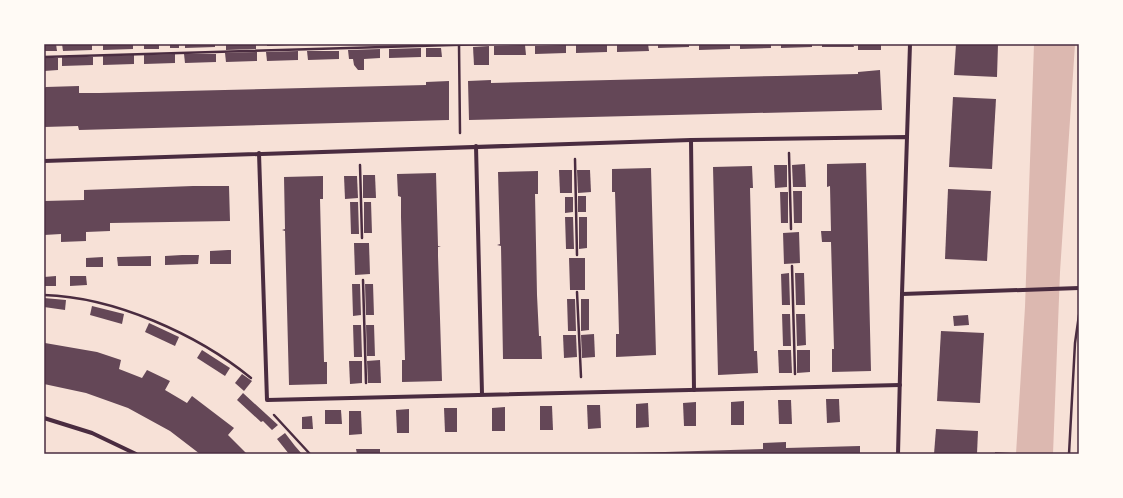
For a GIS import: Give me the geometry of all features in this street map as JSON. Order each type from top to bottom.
[{"type":"street","points":[[898,454],[910,44]]},
{"type":"street","points":[[44,161],[575,143],[907,137]]},
{"type":"street","points":[[691,140],[694,390]]},
{"type":"street","points":[[476,146],[482,394]]},
{"type":"street","points":[[259,153],[267,400],[900,385]]},
{"type":"street","points":[[902,294],[1079,288]]},
{"type":"street","points":[[44,418],[92,433],[136,454]]},
{"type":"path","points":[[459,44],[460,147]]},
{"type":"path","points":[[44,57],[487,44]]},
{"type":"path","points":[[789,139],[791,229]]},
{"type":"path","points":[[575,143],[577,255]]},
{"type":"path","points":[[360,150],[362,238]]},
{"type":"path","points":[[792,266],[795,387]]},
{"type":"path","points":[[363,280],[366,397]]},
{"type":"path","points":[[578,292],[581,392]]},
{"type":"path","points":[[44,295],[97,303],[127,311],[164,326],[219,354],[256,381]]},
{"type":"path","points":[[1069,454],[1074,343],[1079,315]]},
{"type":"path","points":[[272,413],[310,454]]},
{"type":"shaded area","points":[[1034,44],[1075,44],[1060,272],[1053,454],[1016,454],[1025,307]]},
{"type":"building","points":[[44,44],[56,44],[57,51],[44,51]]},
{"type":"building","points":[[62,44],[92,44],[92,50],[63,51]]},
{"type":"building","points":[[103,44],[133,44],[133,49],[103,50]]},
{"type":"building","points":[[144,44],[159,44],[159,49],[144,49]]},
{"type":"building","points":[[170,44],[179,44],[179,48],[170,48]]},
{"type":"building","points":[[185,44],[215,44],[215,47],[185,48]]},
{"type":"building","points":[[226,44],[256,44],[256,49],[226,50]]},
{"type":"building","points":[[267,44],[291,44],[291,45],[267,46]]},
{"type":"building","points":[[576,44],[607,44],[607,52],[576,53]]},
{"type":"building","points":[[617,44],[648,44],[649,51],[617,52]]},
{"type":"building","points":[[658,44],[689,44],[689,47],[658,48]]},
{"type":"building","points":[[699,44],[730,44],[730,49],[699,50]]},
{"type":"building","points":[[740,44],[771,44],[771,48],[740,49]]},
{"type":"building","points":[[781,44],[812,44],[812,47],[781,48]]},
{"type":"building","points":[[822,44],[853,44],[854,47],[822,47]]},
{"type":"building","points":[[858,44],[881,44],[881,50],[858,50]]},
{"type":"building","points":[[956,44],[998,44],[997,77],[954,75]]},
{"type":"building","points":[[525,45],[526,55],[494,55],[494,46]]},
{"type":"building","points":[[566,45],[566,53],[535,54],[535,46]]},
{"type":"building","points":[[489,46],[489,65],[474,65],[473,47]]},
{"type":"building","points":[[421,48],[421,57],[389,58],[389,49]]},
{"type":"building","points":[[426,48],[441,48],[442,57],[426,57]]},
{"type":"building","points":[[380,49],[380,58],[364,59],[364,70],[358,70],[354,65],[353,59],[349,59],[348,50]]},
{"type":"building","points":[[298,51],[298,60],[267,61],[266,52]]},
{"type":"building","points":[[307,51],[339,51],[339,59],[308,60]]},
{"type":"building","points":[[257,52],[257,61],[226,62],[225,53]]},
{"type":"building","points":[[175,54],[175,63],[144,64],[144,55]]},
{"type":"building","points":[[184,54],[216,54],[216,62],[185,63]]},
{"type":"building","points":[[134,55],[134,64],[103,65],[103,56]]},
{"type":"building","points":[[62,57],[93,57],[93,65],[62,66]]},
{"type":"building","points":[[44,58],[58,58],[58,70],[44,71]]},
{"type":"building","points":[[880,70],[882,110],[469,120],[468,81],[491,80],[491,83],[858,74],[858,72]]},
{"type":"building","points":[[449,81],[449,120],[79,130],[78,126],[44,127],[44,88],[46,87],[79,86],[79,93],[99,93],[426,85],[426,82]]},
{"type":"building","points":[[953,97],[996,99],[992,169],[949,167]]},
{"type":"building","points":[[866,163],[871,371],[832,372],[832,349],[834,349],[831,242],[822,242],[821,231],[831,231],[830,186],[827,187],[827,164]]},
{"type":"building","points":[[805,164],[806,187],[793,187],[792,165]]},
{"type":"building","points":[[774,165],[787,165],[787,187],[775,188]]},
{"type":"building","points":[[752,166],[753,188],[750,188],[754,351],[757,351],[758,373],[718,375],[713,167]]},
{"type":"building","points":[[651,168],[656,355],[616,357],[616,334],[619,334],[615,192],[612,192],[612,169]]},
{"type":"building","points":[[559,170],[572,170],[572,193],[560,193]]},
{"type":"building","points":[[577,170],[590,170],[591,192],[578,193]]},
{"type":"building","points":[[538,171],[538,194],[535,194],[537,295],[542,359],[503,359],[501,246],[497,245],[500,244],[498,172]]},
{"type":"building","points":[[436,173],[438,246],[441,247],[438,247],[438,256],[442,381],[402,382],[402,360],[405,360],[401,197],[398,196],[397,174]]},
{"type":"building","points":[[363,175],[375,175],[376,198],[363,198]]},
{"type":"building","points":[[323,176],[323,199],[320,199],[324,362],[327,362],[327,384],[289,385],[285,231],[282,230],[285,229],[284,177]]},
{"type":"building","points":[[344,176],[357,176],[358,198],[345,199]]},
{"type":"building","points":[[229,186],[230,221],[110,223],[110,231],[86,232],[86,241],[61,242],[61,234],[44,235],[44,201],[84,200],[84,190]]},
{"type":"building","points":[[948,189],[991,191],[987,261],[945,259]]},
{"type":"building","points":[[793,191],[802,191],[802,223],[794,223]]},
{"type":"building","points":[[780,192],[788,192],[788,223],[781,223]]},
{"type":"building","points":[[578,196],[586,196],[586,212],[578,212]]},
{"type":"building","points":[[565,197],[573,197],[573,212],[565,213]]},
{"type":"building","points":[[350,202],[358,202],[359,234],[351,234]]},
{"type":"building","points":[[364,202],[371,202],[372,233],[364,233]]},
{"type":"building","points":[[565,217],[573,217],[574,249],[566,249]]},
{"type":"building","points":[[579,217],[587,217],[587,248],[579,249]]},
{"type":"building","points":[[799,232],[800,263],[784,264],[783,233]]},
{"type":"building","points":[[354,243],[369,243],[370,274],[355,275]]},
{"type":"building","points":[[231,250],[231,264],[210,264],[210,251]]},
{"type":"building","points":[[199,255],[198,264],[165,265],[165,256]]},
{"type":"building","points":[[151,256],[151,266],[118,266],[117,257]]},
{"type":"building","points":[[103,257],[103,267],[86,267],[86,258]]},
{"type":"building","points":[[569,258],[585,258],[585,290],[570,290]]},
{"type":"building","points":[[789,273],[790,305],[782,305],[781,274]]},
{"type":"building","points":[[795,273],[804,273],[805,305],[796,305]]},
{"type":"building","points":[[56,276],[56,286],[44,286],[44,277]]},
{"type":"building","points":[[70,276],[86,276],[87,285],[70,286]]},
{"type":"building","points":[[352,284],[360,284],[361,315],[353,316]]},
{"type":"building","points":[[365,284],[373,284],[374,315],[366,315]]},
{"type":"building","points":[[44,298],[66,300],[65,310],[44,307]]},
{"type":"building","points":[[567,299],[575,299],[576,331],[568,331]]},
{"type":"building","points":[[581,299],[589,299],[589,330],[581,331]]},
{"type":"building","points":[[92,306],[124,314],[122,324],[90,315]]},
{"type":"building","points":[[782,314],[790,314],[791,346],[783,346]]},
{"type":"building","points":[[796,314],[805,314],[806,345],[797,346]]},
{"type":"building","points":[[968,315],[969,325],[954,326],[953,316]]},
{"type":"building","points":[[149,323],[179,337],[175,346],[145,332]]},
{"type":"building","points":[[353,325],[361,325],[362,357],[354,357]]},
{"type":"building","points":[[366,325],[374,325],[375,356],[367,356]]},
{"type":"building","points":[[941,331],[984,333],[980,403],[937,401]]},
{"type":"building","points":[[594,334],[595,357],[582,358],[581,335]]},
{"type":"building","points":[[563,335],[576,335],[577,357],[564,358]]},
{"type":"building","points":[[45,343],[97,352],[121,360],[119,369],[142,378],[147,370],[170,381],[165,390],[187,403],[192,396],[234,428],[228,435],[247,454],[200,454],[170,431],[128,408],[86,393],[44,384]]},
{"type":"building","points":[[202,350],[230,368],[225,376],[197,358]]},
{"type":"building","points":[[778,350],[791,350],[792,373],[779,373]]},
{"type":"building","points":[[797,350],[810,350],[810,372],[797,373]]},
{"type":"building","points":[[380,360],[381,383],[368,383],[367,361]]},
{"type":"building","points":[[349,361],[362,361],[362,383],[350,384]]},
{"type":"building","points":[[242,374],[252,381],[244,391],[235,383]]},
{"type":"building","points":[[243,393],[278,425],[272,430],[263,421],[261,422],[237,400]]},
{"type":"building","points":[[826,399],[839,399],[840,422],[827,423]]},
{"type":"building","points":[[778,400],[791,400],[792,424],[779,424]]},
{"type":"building","points":[[744,401],[744,425],[731,425],[731,402]]},
{"type":"building","points":[[696,402],[696,426],[684,426],[683,403]]},
{"type":"building","points":[[648,403],[649,427],[636,428],[636,404]]},
{"type":"building","points":[[587,405],[600,405],[601,428],[588,429]]},
{"type":"building","points":[[540,406],[552,406],[553,430],[540,430]]},
{"type":"building","points":[[505,407],[505,431],[492,431],[492,408]]},
{"type":"building","points":[[444,408],[457,408],[457,432],[445,432]]},
{"type":"building","points":[[409,409],[409,433],[397,433],[396,410]]},
{"type":"building","points":[[325,410],[341,410],[342,424],[325,424]]},
{"type":"building","points":[[349,411],[361,411],[362,434],[349,435]]},
{"type":"building","points":[[312,416],[313,429],[302,429],[302,417]]},
{"type":"building","points":[[936,429],[978,431],[977,454],[934,454]]},
{"type":"building","points":[[285,433],[302,454],[289,454],[277,439]]},
{"type":"building","points":[[786,442],[786,448],[860,446],[860,454],[600,454],[763,449],[763,443]]},
{"type":"building","points":[[356,449],[380,449],[380,454],[357,454]]},
{"type":"building","points":[[995,452],[1012,453],[1012,454],[995,454]]}]
